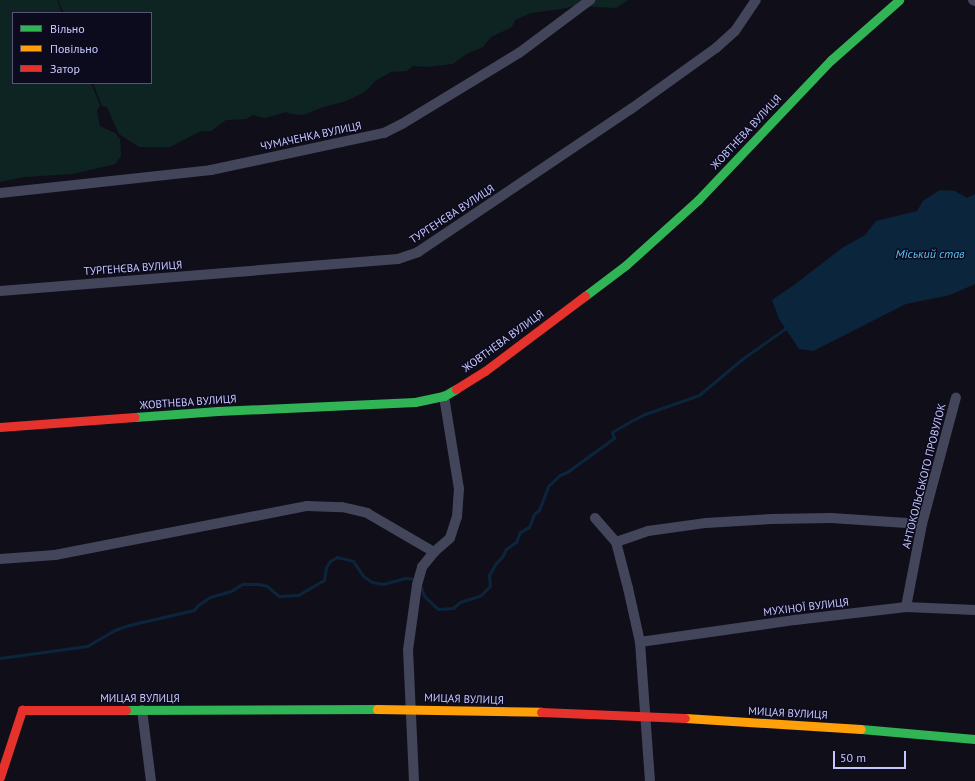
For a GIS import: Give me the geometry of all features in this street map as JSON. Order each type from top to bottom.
[{"type":"street","name":"ЧУМАЧЕНКА ВУЛИЦЯ","points":[[0,193],[211,170],[384,133],[402,124],[519,53],[590,0]]},
{"type":"street","name":"ТУРГЕНЄВА ВУЛИЦЯ","points":[[0,291],[398,259],[418,252],[631,109],[716,48],[735,31],[756,0]]},
{"type":"street","name":"ЖОВТНЕВА ВУЛИЦЯ","points":[[0,427],[218,411],[415,402],[444,396],[485,371],[626,265],[698,200],[831,60],[899,0]]},
{"type":"street","points":[[414,781],[408,650],[417,585],[422,567],[434,552],[450,538],[457,517],[459,489],[444,396]]},
{"type":"street","name":"АНТОКОЛЬСЬКОГО ПРОВУЛОК","points":[[906,607],[922,524],[956,397]]},
{"type":"street","points":[[0,559],[55,555],[307,506],[342,507],[368,514],[434,552]]},
{"type":"street","points":[[595,518],[616,542],[640,642],[644,716],[650,781]]},
{"type":"street","points":[[616,542],[648,531],[706,523],[772,519],[831,518],[922,524]]},
{"type":"street","name":"МУХІНОЇ ВУЛИЦЯ","points":[[640,642],[795,620],[906,607],[975,610]]},
{"type":"street","name":"МИЦАЯ ВУЛИЦЯ","points":[[0,777],[22,710],[411,709],[644,716],[884,730],[975,739]]},
{"type":"street","points":[[142,710],[151,781]]},
{"type":"green space","points":[[0,0],[57,0],[62,12],[12,12],[12,84],[91,84],[100,105],[97,111],[100,126],[115,133],[120,139],[121,156],[115,164],[73,174],[24,177],[0,182]]},
{"type":"green space","points":[[58,0],[629,0],[616,8],[574,6],[531,13],[515,20],[512,27],[491,37],[483,47],[466,54],[453,64],[427,67],[413,66],[407,71],[391,72],[375,81],[368,89],[359,95],[343,102],[323,107],[303,115],[286,112],[265,118],[253,115],[246,119],[226,120],[211,131],[201,131],[170,147],[139,147],[119,134],[107,107],[102,106],[93,84],[152,84],[152,12],[64,12]]},
{"type":"water","name":"Міський став","points":[[940,190],[955,191],[967,198],[975,194],[975,284],[950,295],[906,304],[813,351],[799,349],[779,319],[772,300],[842,248],[865,235],[876,221],[917,211],[923,201]]},
{"type":"waterway","points":[[421,587],[424,596],[438,609],[453,608],[460,602],[481,595],[490,586],[489,575],[496,563],[502,557],[506,549],[516,542],[520,532],[529,527],[534,514],[539,510],[548,486],[560,475],[567,472],[614,438],[612,432],[631,421],[645,414],[699,395],[742,359],[786,328]]},
{"type":"waterway","points":[[0,658],[87,646],[115,630],[129,625],[194,610],[198,605],[210,597],[231,591],[242,584],[259,584],[267,586],[279,596],[298,595],[324,580],[326,567],[330,561],[337,557],[353,561],[363,576],[372,582],[383,584],[405,578],[417,579]]},
{"type":"traffic: fast","points":[[585,296],[626,265],[698,200],[831,60],[899,0]]},
{"type":"traffic: fast","points":[[135,417],[218,411],[415,402],[444,396],[456,389]]},
{"type":"traffic: fast","points":[[126,710],[377,709]]},
{"type":"traffic: fast","points":[[861,729],[975,739]]},
{"type":"traffic: slow","points":[[377,709],[541,712]]},
{"type":"traffic: slow","points":[[685,718],[861,729]]},
{"type":"traffic: jam","points":[[456,389],[485,371],[585,296]]},
{"type":"traffic: jam","points":[[0,427],[135,417]]},
{"type":"traffic: jam","points":[[0,777],[22,710],[126,710]]},
{"type":"traffic: jam","points":[[541,712],[685,718]]}]
